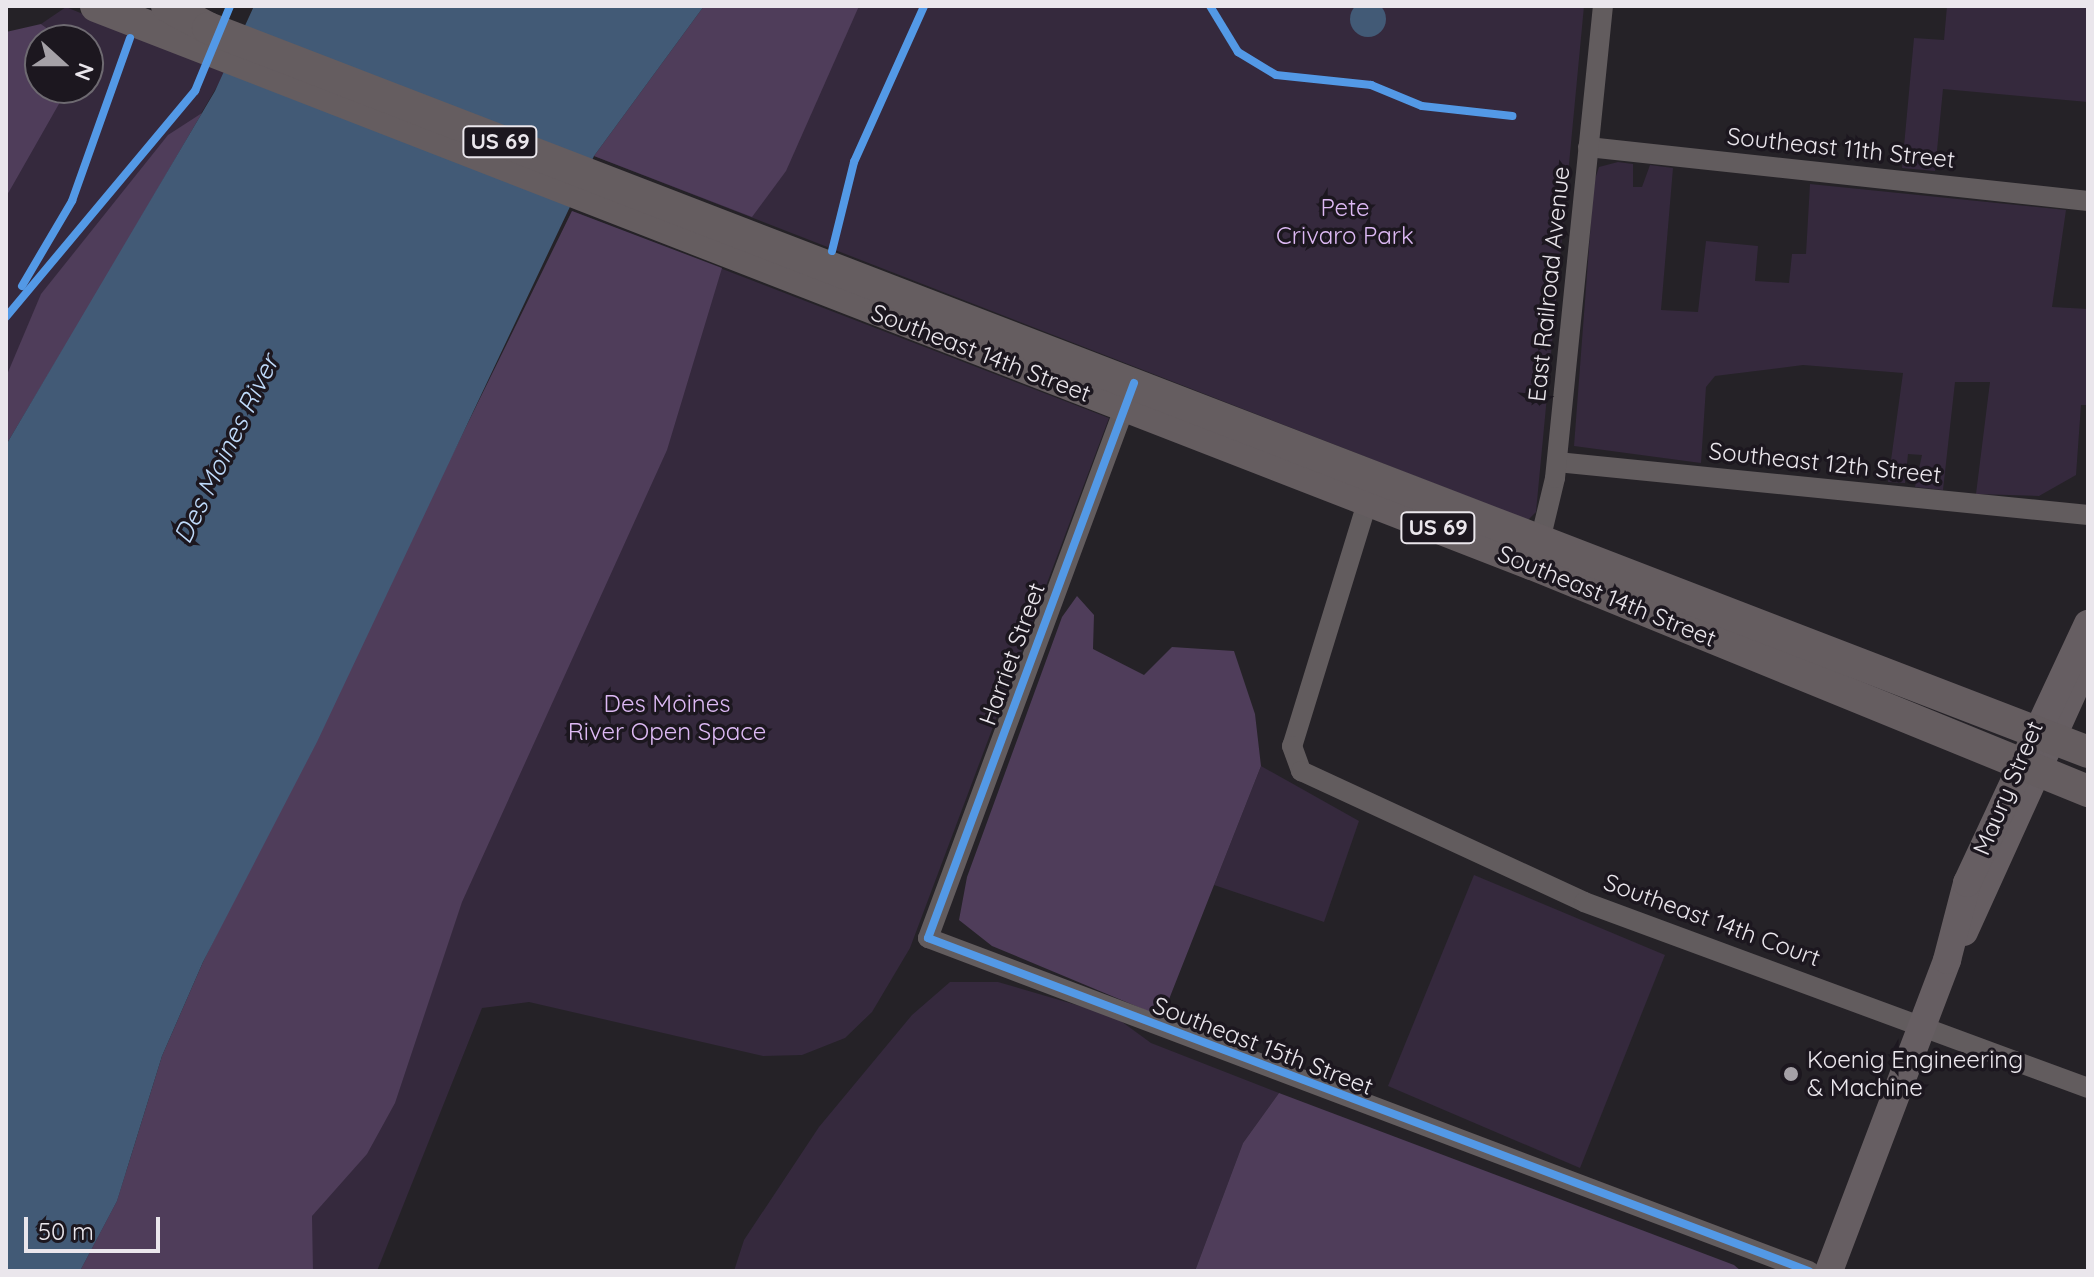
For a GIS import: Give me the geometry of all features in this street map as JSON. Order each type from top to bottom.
[{"type":"main road","name":"Southeast 14th Street","points":[[96,6],[204,40],[1536,553],[2088,752]]},
{"type":"main road","name":"Southeast 14th Street","points":[[167,6],[204,40]]},
{"type":"main road","name":"Southeast 14th Street","points":[[1536,553],[2088,791]]},
{"type":"main road","name":"Maury Street","points":[[1829,1271],[1947,960],[1967,883],[2029,768],[2088,624]]},
{"type":"main road","name":"Maury Street","points":[[2043,734],[2088,659]]},
{"type":"street","name":"East Railroad Avenue","points":[[1536,553],[1557,462],[1603,6]]},
{"type":"street","name":"Southeast 11th Street","points":[[1588,147],[2088,201]]},
{"type":"street","name":"Harriet Street","points":[[928,938],[1130,395]]},
{"type":"street","name":"Southeast 12th Street","points":[[1557,462],[2088,515]]},
{"type":"street","name":"Southeast 14th Court","points":[[1371,488],[1292,746],[1301,771],[1325,786],[1584,902],[2088,1088]]},
{"type":"street","name":"Southeast 15th Street","points":[[928,938],[1809,1271]]},
{"type":"green space","name":"Pete Crivaro Park","points":[[704,6],[1584,6],[1536,512],[1528,520],[594,156]]},
{"type":"green space","points":[[1947,6],[2088,6],[2088,102],[1943,89],[1935,171],[1902,168],[1914,38],[1944,40]]},
{"type":"green space","points":[[66,7],[225,73],[6,445],[6,197],[56,104],[104,104],[104,24],[41,24]]},
{"type":"green space","points":[[1618,162],[1633,164],[1633,187],[1642,187],[1650,165],[1673,168],[1661,310],[1698,312],[1706,241],[1758,246],[1755,281],[1789,283],[1792,254],[1806,254],[1810,184],[2066,210],[2052,307],[2088,309],[2088,405],[2081,405],[2076,475],[2039,496],[1976,494],[1990,382],[1955,382],[1943,490],[1915,487],[1922,455],[1908,454],[1905,483],[1888,482],[1903,373],[1803,365],[1715,376],[1706,387],[1701,463],[1574,446],[1594,182],[1599,167]]},
{"type":"green space","name":"Des Moines River Open Space","points":[[572,211],[1109,418],[910,948],[872,1012],[845,1038],[802,1055],[763,1056],[529,1002],[482,1008],[377,1271],[80,1271]]},
{"type":"green space","points":[[1261,766],[1359,821],[1324,922],[1214,885]]},
{"type":"green space","points":[[1474,875],[1665,955],[1580,1168],[1388,1086]]},
{"type":"green space","points":[[950,982],[998,982],[1114,1016],[1151,1043],[1279,1093],[1243,1143],[1195,1271],[734,1271],[744,1240],[819,1127],[912,1015]]},
{"type":"shaded area","points":[[704,6],[859,6],[786,171],[752,217],[594,156]]},
{"type":"shaded area","points":[[24,28],[24,104],[59,104],[6,197],[6,32]]},
{"type":"shaded area","points":[[202,113],[6,445],[6,377],[41,294],[168,135]]},
{"type":"shaded area","points":[[572,211],[722,268],[667,450],[462,902],[395,1103],[367,1154],[312,1216],[313,1271],[80,1271],[117,1201],[162,1056],[203,962]]},
{"type":"shaded area","points":[[1077,596],[1094,615],[1093,649],[1144,675],[1172,647],[1234,651],[1255,714],[1261,766],[1162,1017],[992,946],[959,920],[967,877],[1062,617]]},
{"type":"shaded area","points":[[1279,1093],[1734,1265],[1741,1271],[1195,1271],[1243,1143]]},
{"type":"water","points":[[1368,1],[1381,6],[1386,19],[1381,32],[1368,37],[1355,32],[1350,19],[1355,6]]},
{"type":"water","name":"Des Moines River","points":[[254,6],[704,6],[594,156],[317,742],[203,962],[162,1056],[117,1201],[80,1271],[6,1271],[6,445],[215,91]]},
{"type":"cycle path","points":[[6,317],[195,91],[230,6]]},
{"type":"cycle path","points":[[832,251],[854,162],[924,6]]},
{"type":"cycle path","points":[[1210,6],[1238,52],[1276,75],[1371,85],[1422,106],[1512,116]]},
{"type":"cycle path","points":[[22,286],[72,201],[130,38]]},
{"type":"cycle path","points":[[1134,383],[928,938],[1809,1271]]},
{"type":"place","name":"Koenig Engineering & Machine","points":[[1791,1074]]}]
